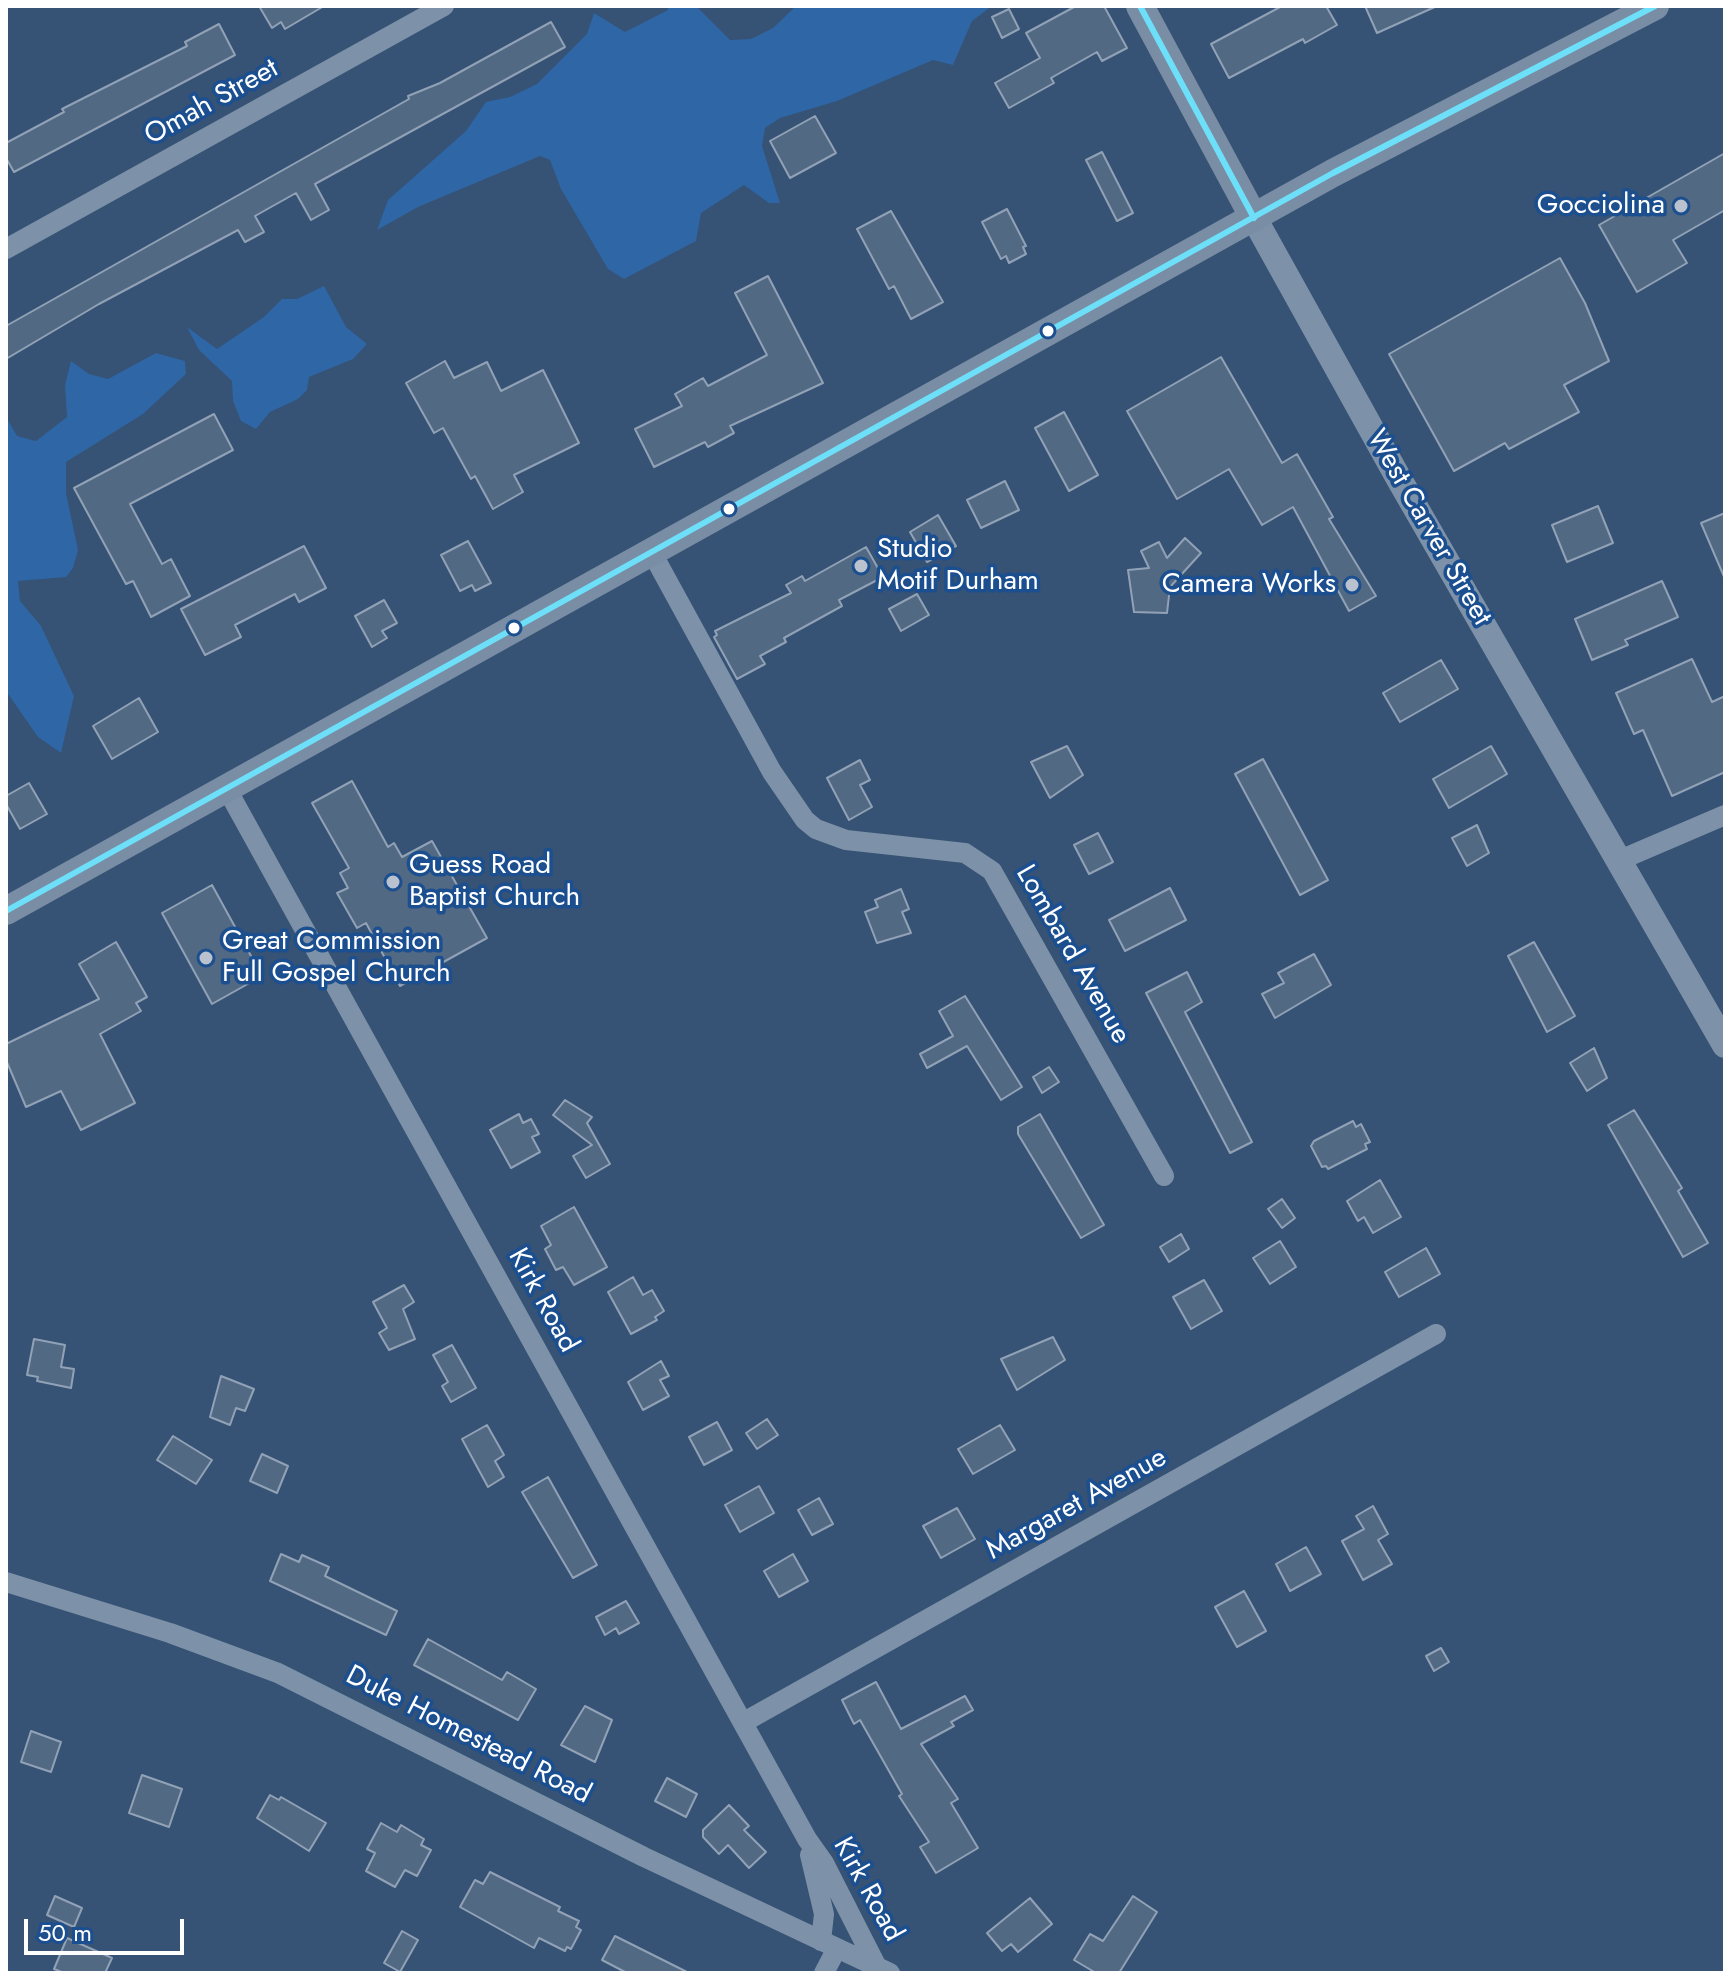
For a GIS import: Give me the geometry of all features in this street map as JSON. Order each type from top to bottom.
[{"type":"main road","name":"West Carver Street","points":[[1140,6],[1254,218]]},
{"type":"main road","points":[[6,911],[228,791],[651,551],[1254,218],[1533,67],[1655,6]]},
{"type":"street","name":"Omah Street","points":[[6,249],[444,6]]},
{"type":"street","name":"West Carver Street","points":[[1254,218],[1399,479],[1725,1045]]},
{"type":"street","name":"Lombard Avenue","points":[[651,551],[793,809],[816,829],[846,840],[965,853],[992,871],[1164,1176]]},
{"type":"street","name":"Kirk Road","points":[[228,791],[807,1839],[824,1863],[884,1970]]},
{"type":"street","points":[[1620,860],[1725,815]]},
{"type":"street","name":"Margaret Avenue","points":[[744,1722],[1436,1334]]},
{"type":"street","name":"Duke Homestead Road","points":[[6,1582],[143,1624],[278,1673],[884,1970]]},
{"type":"street","name":"Kirk Road","points":[[807,1839],[829,1945]]},
{"type":"street","points":[[824,1973],[829,1945]]},
{"type":"shaded area","points":[[668,6],[696,6],[730,40],[751,39],[773,28],[796,6],[992,6],[972,21],[953,65],[933,60],[837,101],[780,118],[765,128],[762,146],[780,203],[769,203],[744,185],[701,213],[696,241],[624,279],[608,269],[561,189],[550,160],[540,156],[418,207],[377,230],[388,200],[466,131],[486,102],[510,97],[537,84],[587,34],[594,13],[625,32],[668,10]]},
{"type":"shaded area","points":[[324,286],[346,327],[367,344],[353,359],[309,377],[307,390],[298,399],[270,412],[256,429],[241,421],[233,401],[232,381],[199,350],[187,327],[217,349],[264,317],[282,299],[297,299]]},
{"type":"shaded area","points":[[156,353],[185,361],[186,374],[143,414],[66,462],[66,493],[78,550],[73,568],[66,577],[18,581],[20,601],[41,626],[74,696],[61,753],[38,737],[6,691],[6,417],[17,436],[36,441],[67,417],[65,385],[71,361],[89,374],[108,379]]},
{"type":"building","points":[[259,6],[324,6],[285,29],[281,22],[272,28]]},
{"type":"building","points":[[1076,6],[1104,6],[1127,48],[1102,61],[1097,52],[1051,78],[1054,83],[1009,108],[995,83],[1040,58],[1026,33]]},
{"type":"building","points":[[1282,6],[1326,6],[1337,25],[1305,43],[1303,39],[1229,78],[1211,44]]},
{"type":"building","points":[[1365,6],[1437,6],[1377,33]]},
{"type":"building","points":[[1009,9],[1019,29],[1002,38],[992,17]]},
{"type":"building","points":[[551,22],[565,47],[315,184],[329,210],[311,220],[296,193],[255,216],[264,232],[245,242],[238,230],[99,304],[6,359],[6,326],[409,99],[408,96],[440,83]]},
{"type":"building","points":[[219,24],[235,55],[14,172],[6,158],[6,143],[64,112],[62,109],[187,46],[185,42]]},
{"type":"building","points":[[815,116],[836,153],[790,178],[770,141]]},
{"type":"building","points":[[1102,152],[1133,213],[1117,221],[1086,160]]},
{"type":"building","points":[[1725,153],[1725,210],[1673,240],[1687,263],[1637,292],[1599,225]]},
{"type":"building","points":[[1007,209],[1026,246],[1023,247],[1026,254],[1009,263],[1006,256],[1001,259],[982,222]]},
{"type":"building","points":[[891,211],[943,302],[911,319],[894,286],[889,289],[857,229]]},
{"type":"building","points":[[1560,258],[1585,303],[1609,361],[1564,385],[1579,412],[1509,449],[1505,443],[1454,471],[1389,354]]},
{"type":"building","points":[[768,276],[823,383],[730,426],[734,433],[708,447],[705,442],[654,467],[635,429],[682,406],[675,394],[703,378],[708,386],[767,355],[735,293]]},
{"type":"building","points":[[1221,357],[1282,463],[1297,454],[1333,517],[1329,519],[1376,596],[1349,611],[1293,507],[1262,525],[1229,469],[1177,499],[1127,411]]},
{"type":"building","points":[[445,361],[454,378],[487,362],[501,391],[543,370],[579,443],[514,475],[523,492],[493,509],[475,476],[471,479],[443,428],[434,433],[406,383]]},
{"type":"building","points":[[1064,412],[1098,475],[1069,491],[1035,428]]},
{"type":"building","points":[[214,414],[233,450],[130,504],[162,564],[171,559],[190,596],[151,617],[133,581],[126,584],[74,488]]},
{"type":"building","points":[[1005,481],[1019,510],[981,528],[967,500]]},
{"type":"building","points":[[1598,506],[1613,543],[1567,562],[1552,525]]},
{"type":"building","points":[[1725,513],[1725,579],[1701,523]]},
{"type":"building","points":[[938,515],[956,546],[927,562],[910,532]]},
{"type":"building","points":[[1185,538],[1201,553],[1170,587],[1167,613],[1134,612],[1128,570],[1149,568],[1141,551],[1159,542],[1167,558]]},
{"type":"building","points":[[468,541],[491,583],[475,591],[472,585],[460,591],[441,555]]},
{"type":"building","points":[[304,546],[326,588],[299,602],[295,594],[235,625],[241,637],[205,655],[181,609]]},
{"type":"building","points":[[866,547],[883,577],[839,600],[842,606],[784,638],[786,642],[760,656],[765,664],[737,679],[714,637],[717,635],[715,631],[791,593],[786,585],[802,576],[805,581]]},
{"type":"building","points":[[1662,581],[1678,617],[1625,640],[1628,645],[1592,660],[1575,619]]},
{"type":"building","points":[[917,594],[929,615],[901,631],[889,609]]},
{"type":"building","points":[[384,600],[397,623],[382,631],[387,638],[372,647],[355,616]]},
{"type":"building","points":[[1692,659],[1712,702],[1725,696],[1725,772],[1672,796],[1643,730],[1634,734],[1616,693]]},
{"type":"building","points":[[1441,660],[1458,689],[1400,722],[1383,693]]},
{"type":"building","points":[[139,698],[158,732],[112,759],[93,726]]},
{"type":"building","points":[[1067,746],[1083,775],[1050,798],[1031,762]]},
{"type":"building","points":[[1491,746],[1507,774],[1449,808],[1433,779]]},
{"type":"building","points":[[1263,759],[1328,880],[1300,895],[1235,774]]},
{"type":"building","points":[[860,760],[870,780],[860,785],[872,807],[849,820],[827,778]]},
{"type":"building","name":"Guess Road Baptist Church","points":[[352,781],[388,847],[394,843],[402,857],[432,841],[487,938],[400,986],[366,923],[357,928],[337,893],[348,888],[340,873],[349,868],[312,803]]},
{"type":"building","points":[[29,783],[47,814],[20,829],[6,804],[6,796]]},
{"type":"building","points":[[1477,825],[1489,853],[1467,866],[1452,838]]},
{"type":"building","points":[[1098,833],[1113,862],[1089,874],[1074,845]]},
{"type":"building","points":[[212,885],[262,976],[212,1004],[162,913]]},
{"type":"building","points":[[1170,888],[1186,920],[1125,951],[1109,920]]},
{"type":"building","points":[[901,889],[909,909],[902,912],[911,933],[877,943],[865,912],[878,907],[875,900]]},
{"type":"building","points":[[116,942],[147,997],[136,1003],[141,1011],[100,1034],[135,1103],[81,1130],[61,1091],[26,1107],[6,1060],[6,1044],[99,999],[79,964]]},
{"type":"building","points":[[1534,942],[1575,1016],[1547,1032],[1508,956]]},
{"type":"building","points":[[1314,954],[1331,985],[1275,1018],[1262,994],[1284,983],[1278,973]]},
{"type":"building","points":[[1187,972],[1202,1002],[1185,1012],[1252,1142],[1230,1153],[1146,993]]},
{"type":"building","points":[[965,996],[1022,1087],[1001,1100],[967,1046],[927,1068],[920,1054],[953,1036],[939,1011]]},
{"type":"building","points":[[1594,1048],[1607,1078],[1587,1091],[1570,1063]]},
{"type":"building","points":[[1049,1067],[1059,1082],[1042,1093],[1033,1077]]},
{"type":"building","points":[[565,1100],[592,1117],[587,1123],[610,1164],[586,1178],[573,1156],[592,1145],[553,1115]]},
{"type":"building","points":[[1634,1110],[1682,1188],[1678,1191],[1708,1243],[1683,1257],[1608,1125]]},
{"type":"building","points":[[519,1114],[523,1123],[531,1119],[539,1134],[532,1137],[540,1152],[511,1168],[490,1130]]},
{"type":"building","points":[[1040,1114],[1104,1225],[1081,1238],[1018,1134],[1018,1127]]},
{"type":"building","points":[[1353,1121],[1356,1127],[1361,1124],[1370,1142],[1365,1144],[1367,1149],[1328,1169],[1322,1167],[1311,1146],[1314,1141]]},
{"type":"building","points":[[1380,1180],[1401,1217],[1373,1233],[1364,1217],[1358,1221],[1347,1201]]},
{"type":"building","points":[[1282,1199],[1295,1218],[1282,1228],[1268,1209]]},
{"type":"building","points":[[574,1207],[607,1267],[574,1285],[563,1267],[556,1270],[545,1249],[551,1245],[541,1226]]},
{"type":"building","points":[[1181,1234],[1189,1249],[1169,1262],[1160,1247]]},
{"type":"building","points":[[1280,1241],[1296,1267],[1270,1284],[1253,1258]]},
{"type":"building","points":[[1426,1248],[1440,1274],[1399,1297],[1385,1272]]},
{"type":"building","points":[[633,1277],[643,1295],[652,1290],[664,1311],[655,1317],[657,1320],[631,1334],[608,1292]]},
{"type":"building","points":[[1204,1280],[1222,1311],[1191,1329],[1173,1297]]},
{"type":"building","points":[[404,1285],[414,1302],[403,1309],[415,1339],[389,1350],[379,1333],[387,1328],[373,1302]]},
{"type":"building","points":[[1053,1337],[1065,1360],[1017,1390],[1001,1359]]},
{"type":"building","points":[[34,1339],[65,1345],[61,1367],[74,1369],[71,1388],[37,1381],[38,1377],[27,1375]]},
{"type":"building","points":[[452,1345],[476,1388],[451,1402],[442,1386],[448,1382],[433,1355]]},
{"type":"building","points":[[661,1361],[669,1376],[660,1380],[669,1396],[643,1410],[628,1382]]},
{"type":"building","points":[[221,1376],[254,1389],[245,1411],[236,1408],[230,1425],[210,1417]]},
{"type":"building","points":[[767,1419],[778,1435],[757,1449],[746,1433]]},
{"type":"building","points":[[717,1422],[732,1450],[704,1465],[689,1437]]},
{"type":"building","points":[[487,1425],[504,1455],[495,1461],[504,1477],[488,1487],[462,1439]]},
{"type":"building","points":[[1000,1425],[1015,1450],[973,1474],[958,1449]]},
{"type":"building","points":[[173,1436],[212,1460],[196,1484],[157,1460]]},
{"type":"building","points":[[262,1454],[288,1466],[277,1493],[250,1481]]},
{"type":"building","points":[[548,1477],[597,1565],[573,1578],[522,1492]]},
{"type":"building","points":[[759,1486],[774,1513],[740,1532],[725,1505]]},
{"type":"building","points":[[819,1498],[833,1524],[812,1535],[798,1510]]},
{"type":"building","points":[[1373,1506],[1388,1534],[1378,1540],[1392,1564],[1363,1580],[1342,1541],[1364,1529],[1356,1516]]},
{"type":"building","points":[[957,1508],[975,1539],[941,1558],[923,1526]]},
{"type":"building","points":[[1306,1547],[1321,1574],[1290,1591],[1276,1564]]},
{"type":"building","points":[[281,1554],[299,1562],[302,1555],[329,1567],[325,1576],[397,1611],[386,1635],[270,1581]]},
{"type":"building","points":[[793,1554],[808,1581],[779,1597],[764,1571]]},
{"type":"building","points":[[1244,1591],[1266,1631],[1237,1647],[1215,1607]]},
{"type":"building","points":[[626,1601],[639,1623],[619,1634],[616,1628],[605,1635],[596,1617]]},
{"type":"building","points":[[428,1639],[502,1680],[507,1672],[536,1689],[518,1720],[414,1665]]},
{"type":"building","points":[[1441,1648],[1449,1662],[1434,1671],[1426,1656]]},
{"type":"building","points":[[876,1682],[901,1729],[965,1696],[973,1710],[951,1722],[954,1726],[921,1744],[958,1799],[951,1803],[978,1848],[936,1873],[920,1847],[929,1842],[899,1796],[902,1794],[860,1720],[854,1724],[842,1700]]},
{"type":"building","points":[[585,1706],[612,1720],[595,1762],[561,1745]]},
{"type":"building","points":[[31,1731],[61,1742],[51,1772],[21,1762]]},
{"type":"building","points":[[142,1775],[182,1789],[169,1827],[129,1813]]},
{"type":"building","points":[[667,1778],[697,1794],[686,1817],[655,1801]]},
{"type":"building","points":[[270,1795],[279,1800],[281,1797],[326,1823],[309,1851],[257,1818]]},
{"type":"building","points":[[729,1805],[749,1826],[744,1830],[766,1852],[749,1868],[728,1845],[719,1854],[703,1837],[703,1830]]},
{"type":"building","points":[[381,1823],[397,1832],[401,1825],[424,1839],[421,1845],[431,1850],[417,1876],[405,1870],[395,1887],[366,1871],[375,1853],[367,1849]]},
{"type":"building","points":[[490,1872],[560,1907],[558,1911],[579,1921],[576,1927],[581,1930],[571,1949],[567,1947],[565,1951],[539,1938],[534,1948],[460,1907],[475,1880],[483,1884]]},
{"type":"building","points":[[55,1896],[82,1908],[74,1927],[47,1915]]},
{"type":"building","points":[[1133,1896],[1157,1912],[1119,1973],[1096,1973],[1074,1960],[1090,1934],[1103,1941]]},
{"type":"building","points":[[1030,1898],[1052,1924],[1018,1952],[1011,1944],[1002,1951],[987,1933]]},
{"type":"building","points":[[402,1931],[418,1940],[400,1972],[384,1963]]},
{"type":"building","points":[[615,1936],[689,1973],[627,1973],[602,1960]]},
{"type":"building","points":[[67,1938],[112,1958],[105,1973],[64,1973],[54,1969]]},
{"type":"transit line","points":[[1140,6],[1254,218]]},
{"type":"transit line","points":[[6,911],[1333,173],[1655,6]]},
{"type":"place","name":"Gocciolina","points":[[1681,206]]},
{"type":"place","name":"Studio Motif Durham","points":[[861,566]]},
{"type":"place","name":"Camera Works","points":[[1352,585]]},
{"type":"place","name":"Guess Road Baptist Church","points":[[393,882]]},
{"type":"place","name":"Great Commission Full Gospel Church","points":[[206,958]]}]
